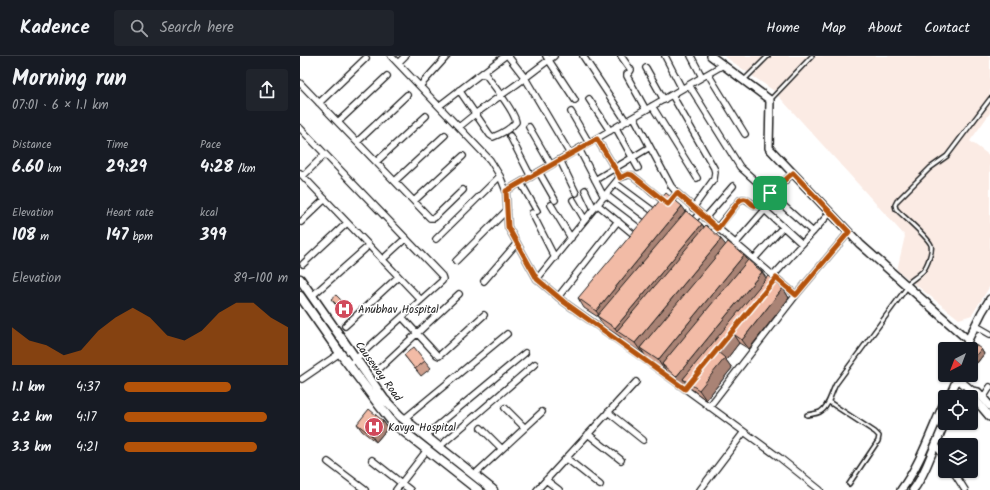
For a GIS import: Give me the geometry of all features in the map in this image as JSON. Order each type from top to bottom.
[{"type":"main road","name":"Causeway Road","points":[[300,279],[384,399],[400,416],[494,490]]},
{"type":"main road","name":"Causeway Road","points":[[300,296],[340,353],[393,423],[478,490]]},
{"type":"street","points":[[391,56],[490,160],[500,176],[506,191],[508,227],[537,279],[578,312],[780,458],[820,490]]},
{"type":"street","points":[[398,63],[405,56]]},
{"type":"street","points":[[420,86],[447,56]]},
{"type":"street","points":[[439,106],[507,56],[525,78],[570,154]]},
{"type":"street","points":[[459,127],[525,78],[547,58],[554,56]]},
{"type":"street","points":[[583,56],[626,121]]},
{"type":"street","points":[[621,56],[631,70],[627,76],[646,110]]},
{"type":"street","points":[[665,56],[682,89]]},
{"type":"street","points":[[692,56],[745,134]]},
{"type":"street","points":[[711,56],[770,100],[769,148],[860,244],[968,340],[990,299]]},
{"type":"street","points":[[319,103],[366,58]]},
{"type":"street","points":[[547,58],[575,100]]},
{"type":"street","points":[[506,191],[723,65]]},
{"type":"street","points":[[646,68],[664,100]]},
{"type":"street","points":[[459,90],[490,135],[493,137],[513,125],[516,122],[515,119],[501,95],[486,75],[481,74]]},
{"type":"street","points":[[338,122],[387,76]]},
{"type":"street","points":[[300,83],[430,218],[434,218],[463,190]]},
{"type":"street","points":[[689,85],[740,167],[813,232]]},
{"type":"street","points":[[357,142],[407,95]]},
{"type":"street","points":[[672,95],[715,172],[714,179],[693,208]]},
{"type":"street","points":[[589,98],[610,131]]},
{"type":"street","points":[[652,106],[697,178]]},
{"type":"street","points":[[570,112],[589,143]]},
{"type":"street","points":[[376,162],[426,116]]},
{"type":"street","points":[[634,117],[671,186],[677,193],[796,295]]},
{"type":"street","points":[[529,127],[552,165]]},
{"type":"street","points":[[300,128],[443,278],[442,281],[349,364]]},
{"type":"street","points":[[616,128],[638,168]]},
{"type":"street","points":[[395,181],[445,135]]},
{"type":"street","points":[[510,136],[531,177]]},
{"type":"street","points":[[597,139],[620,178]]},
{"type":"street","points":[[595,180],[650,147]]},
{"type":"street","points":[[579,149],[605,196],[649,227]]},
{"type":"street","points":[[326,154],[302,175],[421,300]]},
{"type":"street","points":[[414,201],[462,156]]},
{"type":"street","points":[[560,160],[576,193]]},
{"type":"street","points":[[539,172],[555,200]]},
{"type":"street","points":[[707,241],[740,200],[743,198],[746,199],[754,206],[758,206],[770,193],[793,173]]},
{"type":"street","points":[[537,279],[620,178],[628,174],[632,175],[668,204]]},
{"type":"street","points":[[436,239],[500,176]]},
{"type":"street","points":[[521,183],[555,258]]},
{"type":"street","points":[[615,183],[659,215]]},
{"type":"street","points":[[705,218],[733,186]]},
{"type":"street","points":[[585,190],[596,207],[618,221],[639,239]]},
{"type":"street","points":[[634,245],[677,193]]},
{"type":"street","points":[[301,222],[325,199]]},
{"type":"street","points":[[573,200],[585,220]]},
{"type":"street","points":[[551,205],[571,238]]},
{"type":"street","points":[[456,261],[507,210]]},
{"type":"street","points":[[732,251],[736,244],[764,211],[767,212],[802,244]]},
{"type":"street","points":[[685,230],[700,213]]},
{"type":"street","points":[[771,284],[774,277],[830,213]]},
{"type":"street","points":[[558,297],[618,221]]},
{"type":"street","points":[[303,264],[347,223]]},
{"type":"street","points":[[752,268],[755,261],[783,227]]},
{"type":"street","points":[[710,407],[796,295],[849,232]]},
{"type":"street","points":[[382,260],[406,238]]},
{"type":"street","points":[[484,281],[517,243]]},
{"type":"street","points":[[312,296],[365,249]]},
{"type":"street","points":[[345,326],[398,277]]},
{"type":"street","points":[[379,368],[459,294]]},
{"type":"street","points":[[578,312],[583,306]]},
{"type":"street","points":[[402,317],[439,356],[484,315]]},
{"type":"street","points":[[600,327],[605,322]]},
{"type":"street","points":[[976,326],[990,334]]},
{"type":"street","points":[[404,419],[506,334]]},
{"type":"street","points":[[621,342],[626,336]]},
{"type":"street","points":[[642,358],[648,352]]},
{"type":"street","points":[[302,379],[340,353]]},
{"type":"street","points":[[425,436],[526,353]]},
{"type":"street","points":[[439,447],[535,364]]},
{"type":"street","points":[[664,374],[669,368]]},
{"type":"street","points":[[537,490],[636,382]]},
{"type":"street","points":[[685,389],[690,382]]},
{"type":"street","points":[[963,382],[971,390]]},
{"type":"street","points":[[983,398],[990,387]]},
{"type":"street","points":[[978,392],[990,406]]},
{"type":"street","points":[[978,403],[990,417]]},
{"type":"street","points":[[505,408],[525,428]]},
{"type":"street","points":[[474,475],[542,412]]},
{"type":"street","points":[[608,412],[643,440]]},
{"type":"street","points":[[901,490],[916,467],[938,421]]},
{"type":"street","points":[[481,428],[502,449]]},
{"type":"street","points":[[913,490],[917,486],[942,430]]},
{"type":"street","points":[[700,490],[744,432]]},
{"type":"street","points":[[588,434],[621,460]]},
{"type":"street","points":[[396,490],[427,450]]},
{"type":"street","points":[[566,458],[600,486]]},
{"type":"street","points":[[372,460],[410,490]]},
{"type":"street","points":[[328,462],[365,490]]},
{"type":"street","points":[[957,478],[965,490]]},
{"type":"street","points":[[546,480],[559,490]]},
{"type":"lane","points":[[744,80],[768,56]]},
{"type":"lane","points":[[770,100],[812,56]]},
{"type":"lane","points":[[807,415],[818,413],[824,409],[829,402],[836,384],[907,285],[927,265],[932,248],[926,238],[896,209],[895,205],[897,201],[930,168],[947,156],[990,99]]},
{"type":"lane","points":[[829,402],[879,436],[878,441],[849,484]]},
{"type":"shaded area","points":[[724,56],[990,56],[990,113],[970,141],[990,156],[990,286],[972,315],[959,319],[897,270],[905,236],[774,91]]},
{"type":"building","points":[[666,193],[682,206],[596,311],[578,298]]},
{"type":"building","points":[[686,211],[702,224],[615,328],[597,316]]},
{"type":"building","points":[[706,225],[721,239],[635,343],[617,331]]},
{"type":"building","points":[[728,242],[744,255],[658,360],[640,348]]},
{"type":"building","points":[[748,260],[762,272],[676,377],[662,364]]},
{"type":"building","points":[[768,276],[783,288],[742,340],[732,333],[718,352],[725,358],[699,390],[683,379]]},
{"type":"building","points":[[336,295],[346,305],[341,309],[331,299]]},
{"type":"building","points":[[414,347],[425,361],[415,369],[404,355]]},
{"type":"building","points":[[369,409],[383,421],[371,435],[357,424]]},
{"type":"place","name":"Anubhav Hospital","points":[[344,309]]},
{"type":"place","name":"Kavya Hospital","points":[[374,427]]},
{"type":"route","points":[[597,139],[620,178],[628,174],[632,175],[668,204],[677,193],[718,229],[740,200],[743,198],[746,199],[754,206],[758,206],[770,193],[793,173],[849,232],[796,295],[776,278],[685,389],[564,302],[537,279],[508,227],[506,191],[597,139]]}]
